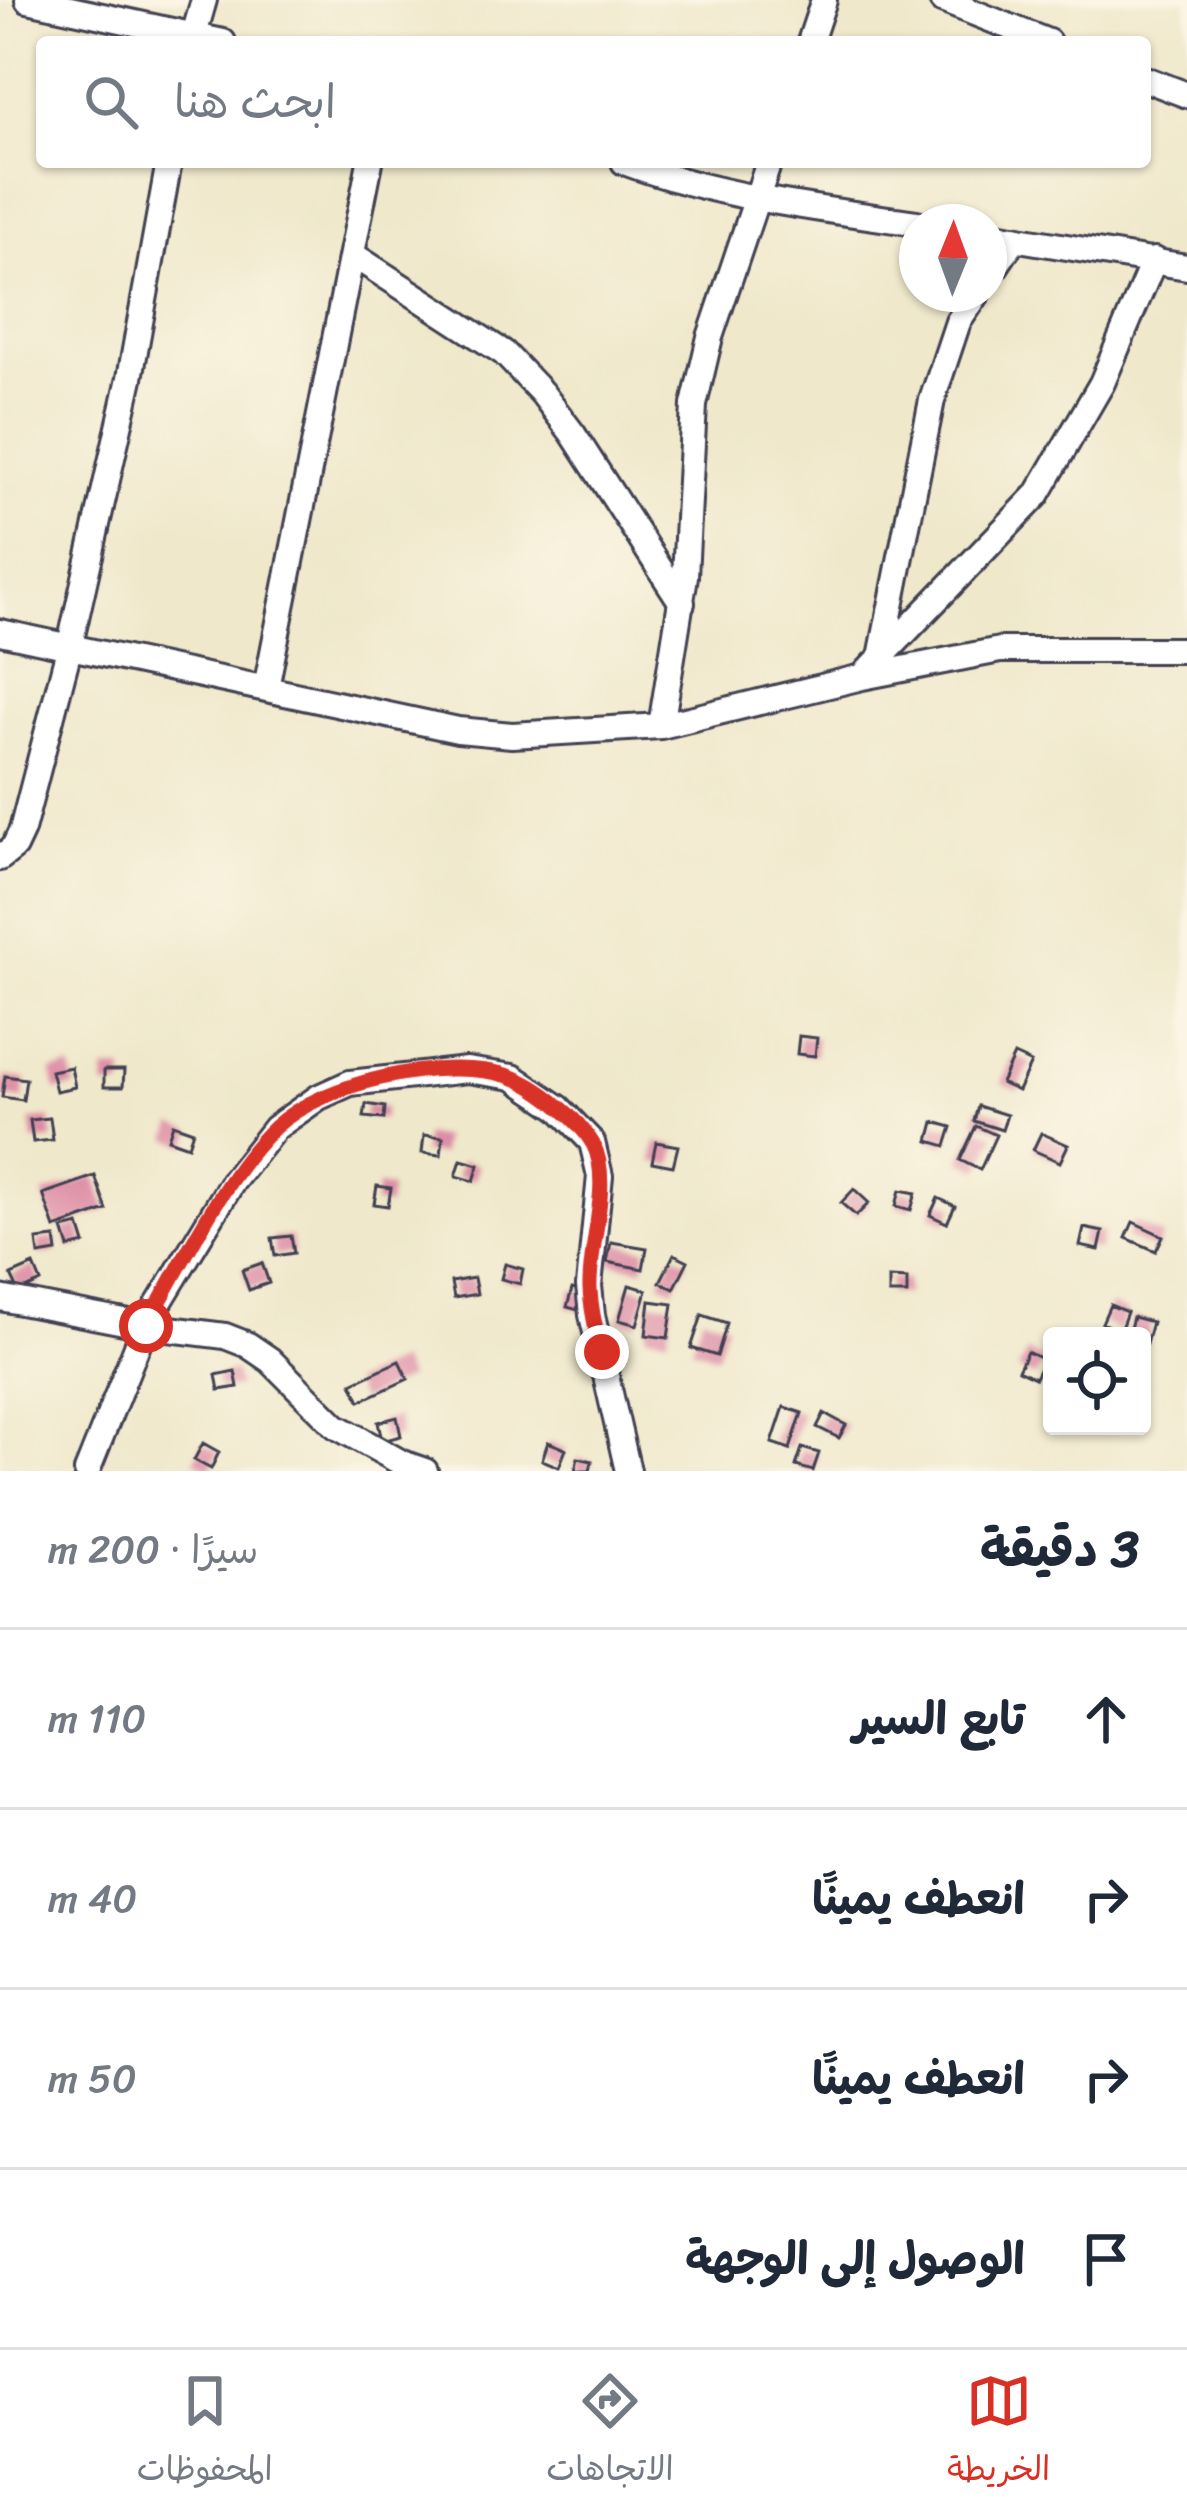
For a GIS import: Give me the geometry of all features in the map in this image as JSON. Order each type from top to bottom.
[{"type":"street","points":[[28,0],[180,36]]},
{"type":"street","points":[[194,36],[204,0]]},
{"type":"street","points":[[795,0],[823,4],[812,36]]},
{"type":"street","points":[[943,0],[1033,36]]},
{"type":"street","points":[[1151,81],[1187,95]]},
{"type":"street","points":[[0,858],[14,847],[22,830],[69,650],[130,378],[169,168]]},
{"type":"street","points":[[266,688],[369,168]]},
{"type":"street","points":[[640,168],[756,200],[899,221]]},
{"type":"street","points":[[661,726],[682,603],[694,405],[710,337],[767,168]]},
{"type":"street","points":[[1007,237],[1187,267]]},
{"type":"street","points":[[353,255],[504,353],[542,393],[682,603]]},
{"type":"street","points":[[871,668],[1037,495],[1102,383],[1154,260]]},
{"type":"street","points":[[871,668],[932,400],[965,312]]},
{"type":"street","points":[[0,632],[458,730],[512,735],[661,726],[871,668],[1000,650],[1187,650]]},
{"type":"street","points":[[87,1471],[146,1326],[233,1181],[275,1127],[319,1097],[350,1083],[467,1070],[513,1077],[559,1108],[592,1142],[598,1160],[592,1316],[628,1471]]},
{"type":"street","points":[[0,1298],[225,1336],[248,1345],[270,1360],[336,1426],[386,1456],[425,1471]]},
{"type":"building","points":[[799,1036],[817,1038],[815,1056],[797,1054]]},
{"type":"building","points":[[1014,1055],[1031,1063],[1018,1091],[1001,1083]]},
{"type":"building","points":[[71,1067],[75,1087],[56,1091],[51,1071]]},
{"type":"building","points":[[104,1070],[124,1070],[123,1087],[104,1087]]},
{"type":"building","points":[[5,1076],[26,1079],[23,1100],[2,1097]]},
{"type":"building","points":[[366,1104],[385,1107],[384,1119],[364,1117]]},
{"type":"building","points":[[978,1106],[1007,1115],[1002,1130],[974,1121]]},
{"type":"building","points":[[50,1118],[53,1140],[33,1142],[30,1120]]},
{"type":"building","points":[[934,1122],[952,1127],[946,1146],[929,1141]]},
{"type":"building","points":[[173,1124],[193,1131],[188,1146],[168,1139]]},
{"type":"building","points":[[976,1126],[996,1135],[980,1170],[960,1160]]},
{"type":"building","points":[[1041,1133],[1068,1145],[1060,1162],[1033,1150]]},
{"type":"building","points":[[424,1135],[443,1137],[441,1155],[422,1153]]},
{"type":"building","points":[[656,1142],[678,1146],[673,1166],[652,1162]]},
{"type":"building","points":[[461,1160],[479,1165],[474,1181],[456,1176]]},
{"type":"building","points":[[95,1176],[107,1210],[55,1228],[43,1194]]},
{"type":"building","points":[[377,1186],[391,1188],[388,1206],[374,1204]]},
{"type":"building","points":[[854,1189],[869,1203],[856,1216],[841,1203]]},
{"type":"building","points":[[900,1190],[916,1193],[911,1210],[896,1206]]},
{"type":"building","points":[[938,1198],[955,1206],[947,1223],[930,1215]]},
{"type":"building","points":[[1133,1222],[1163,1236],[1156,1251],[1126,1238]]},
{"type":"building","points":[[79,1225],[85,1244],[69,1248],[63,1229]]},
{"type":"building","points":[[1084,1228],[1103,1232],[1099,1250],[1080,1246]]},
{"type":"building","points":[[291,1236],[294,1253],[275,1256],[272,1238]]},
{"type":"building","points":[[55,1238],[57,1252],[39,1255],[37,1240]]},
{"type":"building","points":[[611,1242],[647,1248],[643,1269],[607,1262]]},
{"type":"building","points":[[674,1254],[688,1261],[674,1289],[660,1282]]},
{"type":"building","points":[[262,1263],[269,1283],[249,1290],[242,1270]]},
{"type":"building","points":[[505,1264],[523,1269],[520,1284],[501,1279]]},
{"type":"building","points":[[34,1265],[41,1282],[19,1292],[11,1275]]},
{"type":"building","points":[[474,1278],[477,1294],[454,1298],[451,1282]]},
{"type":"building","points":[[889,1278],[907,1279],[907,1294],[889,1294]]},
{"type":"building","points":[[629,1285],[647,1290],[637,1325],[619,1320]]},
{"type":"building","points":[[572,1289],[601,1297],[596,1315],[567,1307]]},
{"type":"building","points":[[650,1301],[673,1304],[668,1338],[646,1335]]},
{"type":"building","points":[[1110,1305],[1127,1312],[1121,1327],[1102,1323]]},
{"type":"building","points":[[702,1315],[727,1323],[717,1356],[691,1348]]},
{"type":"building","points":[[1133,1317],[1152,1322],[1151,1327],[1130,1327]]},
{"type":"building","points":[[1027,1352],[1043,1360],[1035,1378],[1018,1370]]},
{"type":"building","points":[[399,1361],[408,1379],[360,1401],[352,1383]]},
{"type":"building","points":[[235,1371],[238,1387],[219,1390],[216,1375]]},
{"type":"building","points":[[784,1407],[802,1413],[790,1449],[772,1443]]},
{"type":"building","points":[[824,1413],[846,1425],[839,1438],[817,1427]]},
{"type":"building","points":[[397,1417],[401,1436],[382,1441],[378,1422]]},
{"type":"building","points":[[548,1442],[566,1449],[559,1467],[542,1460]]},
{"type":"building","points":[[203,1443],[219,1452],[211,1469],[194,1460]]},
{"type":"building","points":[[802,1448],[819,1453],[813,1471],[796,1466]]},
{"type":"building","points":[[578,1458],[592,1461],[590,1471],[575,1471]]},
{"type":"route","points":[[146,1326],[233,1181],[275,1127],[319,1097],[350,1083],[467,1070],[513,1077],[559,1108],[592,1142],[600,1177],[590,1286],[602,1352]]}]
